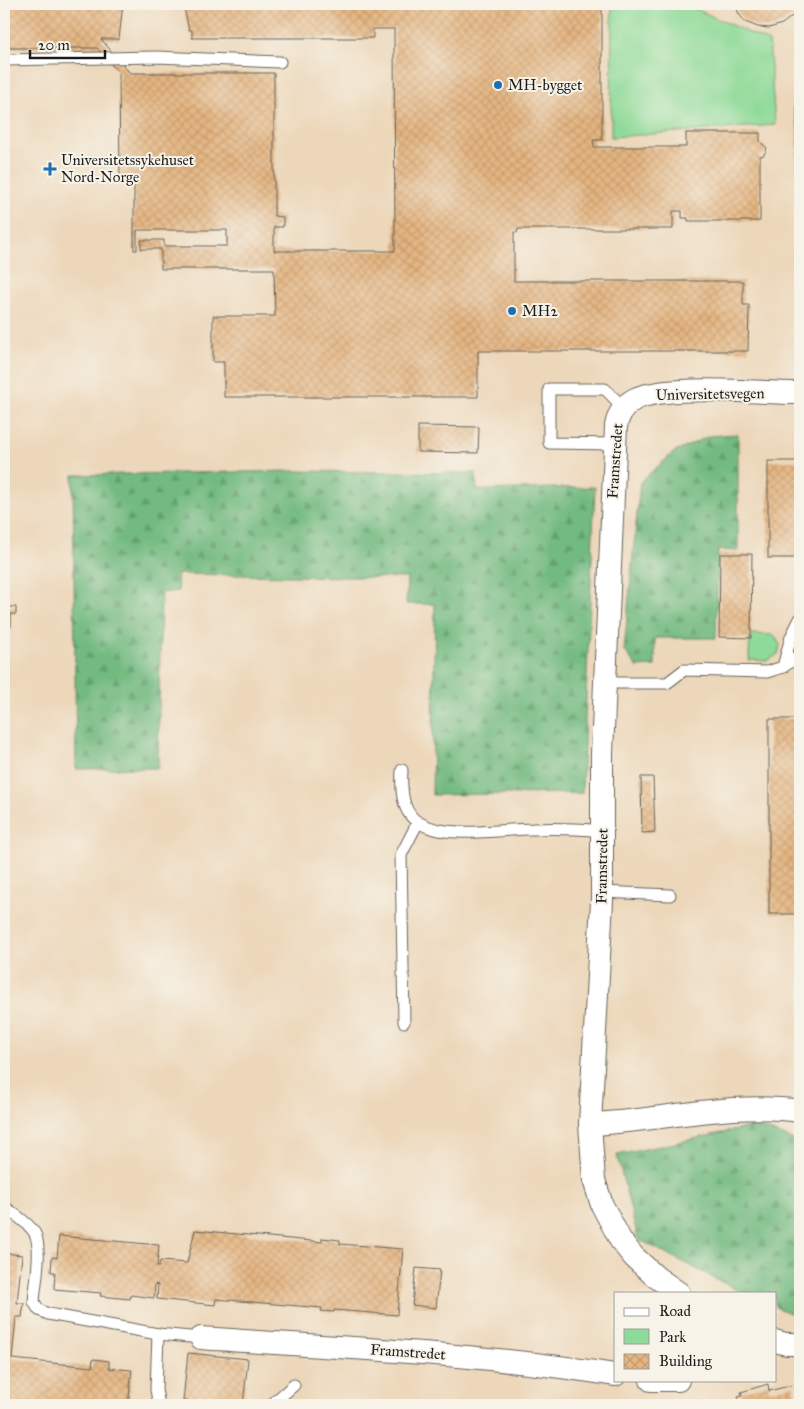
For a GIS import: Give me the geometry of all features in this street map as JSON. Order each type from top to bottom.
[{"type":"street","name":"Universitetsvegen","points":[[624,408],[636,399],[654,393],[800,393]]},
{"type":"street","name":"Framstredet","points":[[624,408],[617,419],[614,444],[602,831],[602,892],[590,1124],[594,1180],[611,1224],[634,1257],[656,1277],[678,1292]]},
{"type":"street","points":[[590,1124],[752,1108],[800,1111]]},
{"type":"street","name":"Framstredet","points":[[201,1338],[546,1363],[614,1375]]},
{"type":"street","points":[[776,1341],[786,1344],[800,1344]]},
{"type":"lane","points":[[4,60],[156,57],[280,62]]},
{"type":"lane","points":[[614,444],[549,443],[549,389],[605,389],[624,408]]},
{"type":"lane","points":[[783,666],[791,637],[800,619]]},
{"type":"lane","points":[[606,682],[667,683],[684,670],[767,672],[783,666],[800,656]]},
{"type":"lane","points":[[402,770],[402,790],[408,813],[418,822],[432,828],[498,832],[531,829],[602,831]]},
{"type":"lane","points":[[404,1022],[401,855],[418,822]]},
{"type":"lane","points":[[602,892],[670,895]]},
{"type":"lane","points":[[4,1206],[28,1225],[38,1242],[34,1302],[39,1310],[48,1314],[158,1334],[201,1338]]},
{"type":"lane","points":[[158,1334],[156,1390],[159,1405]]},
{"type":"lane","points":[[271,1405],[294,1384]]},
{"type":"shaded area","points":[[4,4],[800,4],[800,1405],[4,1405]]},
{"type":"green space","points":[[612,4],[685,4],[769,42],[775,125],[611,137]]},
{"type":"green space","points":[[738,434],[738,551],[718,550],[716,638],[655,638],[655,666],[637,667],[624,650],[640,482],[673,453],[709,436]]},
{"type":"green space","points":[[294,471],[476,473],[477,490],[595,487],[582,793],[432,795],[435,604],[406,604],[407,578],[177,574],[178,591],[161,593],[158,768],[76,769],[73,475]]},
{"type":"green space","points":[[750,634],[774,635],[780,645],[778,654],[767,661],[749,660]]},
{"type":"green space","points":[[755,1126],[800,1142],[800,1317],[776,1307],[776,1292],[741,1292],[638,1239],[617,1155]]},
{"type":"building","points":[[4,4],[123,4],[119,39],[101,39],[130,73],[274,73],[274,216],[283,217],[283,227],[274,227],[274,251],[395,251],[394,29],[373,29],[373,38],[192,38],[192,30],[189,30],[183,4],[602,4],[602,140],[593,140],[594,147],[686,147],[686,133],[760,133],[760,142],[767,148],[764,155],[760,156],[760,221],[688,221],[688,218],[682,218],[682,211],[673,211],[673,229],[518,229],[517,233],[514,232],[514,281],[743,281],[743,305],[749,305],[748,351],[478,351],[478,397],[224,397],[224,362],[213,362],[213,316],[275,316],[274,269],[161,269],[161,249],[141,249],[141,240],[164,240],[164,246],[227,246],[227,230],[137,230],[137,250],[134,250],[134,181],[120,181],[119,73],[97,48],[4,48]]},
{"type":"building","points":[[735,4],[800,4],[800,219],[797,219],[796,13],[782,24],[769,28],[758,27],[745,22]]},
{"type":"building","points":[[418,426],[479,427],[478,453],[418,452]]},
{"type":"building","points":[[768,461],[800,461],[800,558],[768,558]]},
{"type":"building","points":[[720,554],[752,554],[751,638],[719,637]]},
{"type":"building","points":[[4,607],[16,607],[16,614],[11,614],[11,627],[4,627]]},
{"type":"building","points":[[769,719],[800,719],[800,914],[769,914]]},
{"type":"building","points":[[641,777],[653,777],[655,832],[642,833]]},
{"type":"building","points":[[195,1230],[322,1242],[322,1238],[340,1240],[340,1244],[403,1249],[397,1315],[334,1310],[334,1312],[321,1311],[322,1308],[216,1299],[215,1305],[157,1299],[158,1285],[155,1284],[154,1298],[131,1295],[130,1299],[100,1296],[101,1293],[54,1289],[55,1272],[51,1272],[52,1257],[57,1258],[59,1236],[159,1245],[157,1267],[159,1267],[160,1261],[187,1263]]},
{"type":"building","points":[[4,1253],[22,1255],[17,1303],[24,1303],[22,1317],[16,1317],[12,1359],[92,1367],[93,1359],[109,1361],[109,1368],[132,1370],[128,1405],[4,1405]]},
{"type":"building","points":[[416,1268],[440,1270],[436,1308],[412,1305]]},
{"type":"building","points":[[188,1353],[248,1359],[243,1405],[183,1401]]},
{"type":"building","points":[[768,1384],[769,1391],[793,1385],[798,1405],[740,1405],[738,1397],[742,1396],[741,1392]]},
{"type":"place","name":"MH-bygget","points":[[498,85]]},
{"type":"place","name":"Universitetssykehuset Nord-Norge","points":[[50,169]]},
{"type":"place","name":"MH2","points":[[512,311]]}]
